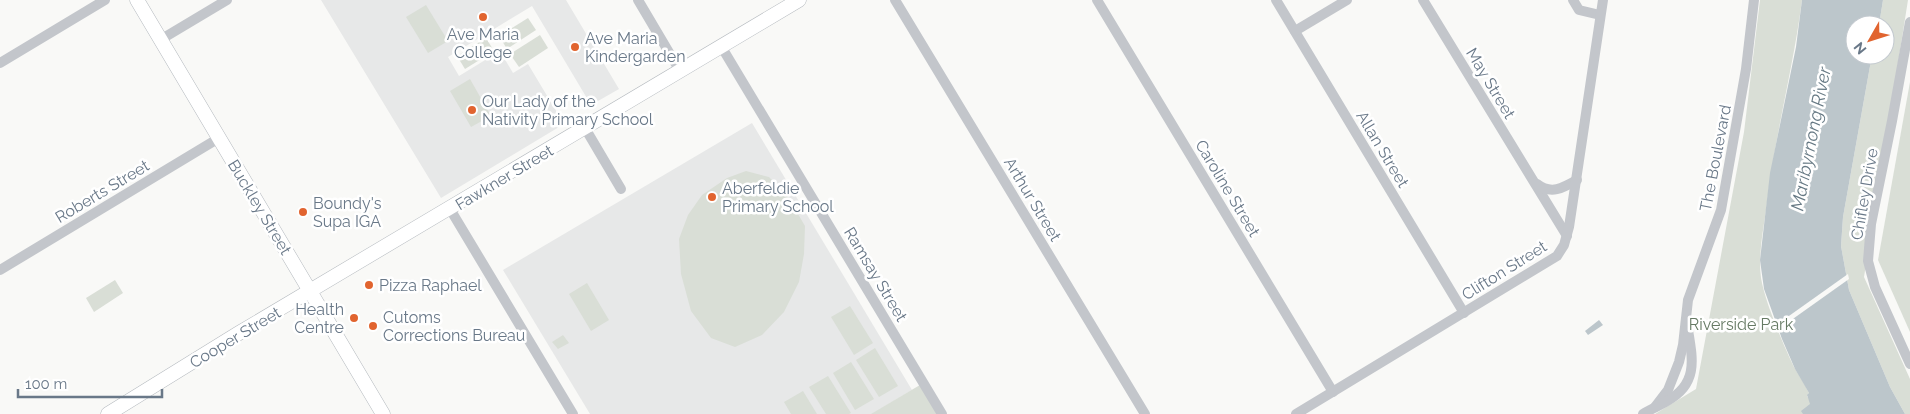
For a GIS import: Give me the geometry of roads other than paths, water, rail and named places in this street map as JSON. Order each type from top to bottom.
[{"type":"street","points":[[0,64],[105,0]]},
{"type":"street","name":"Buckley Street","points":[[137,0],[384,414]]},
{"type":"street","points":[[160,40],[227,0]]},
{"type":"street","points":[[638,0],[680,71]]},
{"type":"street","name":"Fawkner Street","points":[[312,292],[721,46],[784,4],[799,0]]},
{"type":"street","name":"Arthur Street","points":[[895,0],[1146,414]]},
{"type":"street","name":"Caroline Street","points":[[1097,0],[1333,392]]},
{"type":"street","name":"Allan Street","points":[[1276,0],[1464,313]]},
{"type":"street","points":[[1295,31],[1347,0]]},
{"type":"street","name":"May Street","points":[[1423,0],[1568,236]]},
{"type":"street","points":[[1573,0],[1579,10],[1600,15]]},
{"type":"street","name":"Clifton Street","points":[[1296,414],[1557,256],[1568,236],[1603,0]]},
{"type":"street","name":"The Boulevard","points":[[1655,407],[1668,390],[1676,370],[1683,345],[1688,300],[1721,210],[1726,190],[1746,69],[1754,0]]},
{"type":"street","name":"Chifley Drive","points":[[1910,22],[1871,224],[1868,261],[1875,287],[1910,364]]},
{"type":"street","name":"Ramsay Street","points":[[721,46],[942,414]]},
{"type":"street","points":[[585,128],[621,189]]},
{"type":"street","name":"Roberts Street","points":[[0,270],[219,138]]},
{"type":"street","points":[[1534,182],[1548,190],[1558,190],[1577,180]]},
{"type":"street","points":[[450,209],[573,414]]},
{"type":"street","name":"Cooper Street","points":[[108,414],[240,333],[312,292]]},
{"type":"street","name":"The Boulevard","points":[[1655,407],[1667,402],[1682,391],[1692,373],[1692,355],[1686,317]]},
{"type":"street","points":[[1643,414],[1655,407]]},
{"type":"water","name":"Maribyrnong River","points":[[1802,0],[1883,0],[1881,15],[1845,15],[1845,65],[1870,65],[1843,217],[1841,246],[1849,290],[1890,387],[1905,414],[1803,414],[1801,411],[1810,404],[1807,395],[1809,393],[1795,369],[1782,339],[1764,289],[1760,260],[1770,173],[1796,47]]},
{"type":"water","points":[[1599,320],[1603,325],[1588,335],[1585,331]]},
{"type":"place","name":"Ave Maria College","points":[[483,17]]},
{"type":"place","name":"Ave Maria Kindergarden","points":[[575,47]]},
{"type":"place","name":"Our Lady of the Nativity Primary School","points":[[472,110]]},
{"type":"place","name":"Aberfeldie Primary School","points":[[712,197]]},
{"type":"place","name":"Boundy's Supa IGA","points":[[303,212]]},
{"type":"place","name":"Pizza Raphael","points":[[369,285]]},
{"type":"place","name":"Health Centre","points":[[354,318]]},
{"type":"place","name":"Cutoms Corrections Bureau","points":[[373,326]]},
{"type":"park label","name":"Riverside Park","points":[[1741,324]]}]
